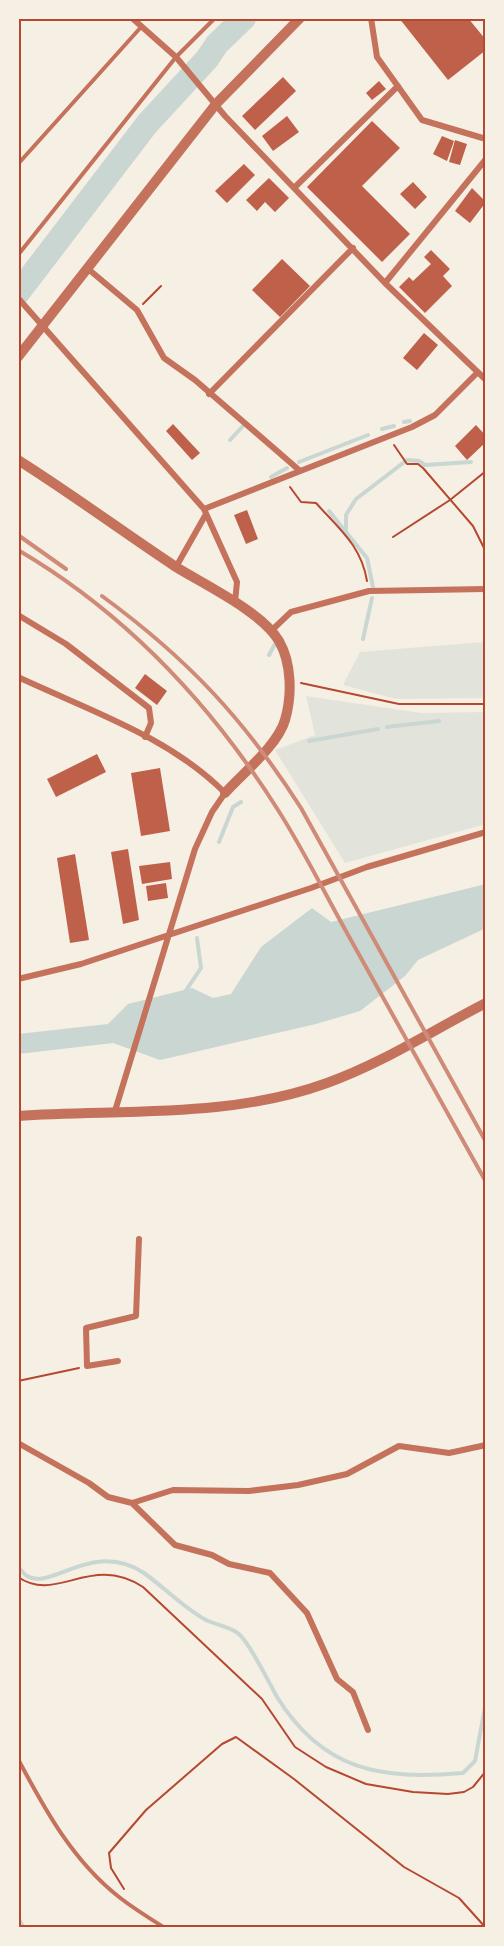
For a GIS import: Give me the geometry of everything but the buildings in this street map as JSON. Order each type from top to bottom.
[{"type":"street","points":[[132,18],[178,60],[216,104],[385,284],[483,375],[435,415],[397,434],[299,470],[205,511],[176,567]]},
{"type":"street","points":[[18,357],[216,104],[300,18]]},
{"type":"street","points":[[371,18],[377,57],[422,120],[486,139]]},
{"type":"street","points":[[294,188],[398,86]]},
{"type":"street","points":[[385,284],[486,159]]},
{"type":"street","points":[[209,394],[353,248]]},
{"type":"street","points":[[87,268],[137,310],[164,358],[195,380],[299,470]]},
{"type":"street","points":[[18,298],[205,511],[237,582],[235,603]]},
{"type":"street","points":[[18,460],[176,567],[235,603],[271,631],[288,662],[289,703],[285,723],[273,742],[225,793],[212,812],[195,849],[115,1112]]},
{"type":"street","points":[[271,631],[291,612],[369,591],[486,589]]},
{"type":"street","points":[[18,615],[66,644],[149,708],[151,723],[145,737]]},
{"type":"street","points":[[18,677],[145,737],[192,763],[225,793]]},
{"type":"street","points":[[18,979],[81,964],[311,888],[367,867],[486,832]]},
{"type":"street","points":[[18,1116],[175,1111],[228,1106],[310,1089],[379,1061],[486,1003]]},
{"type":"street","points":[[118,1361],[87,1366],[86,1328],[136,1316],[139,1239]]},
{"type":"street","points":[[18,1443],[89,1483],[108,1497],[132,1503],[175,1545],[212,1555],[229,1564],[270,1573],[307,1613],[338,1679],[352,1692],[368,1730]]},
{"type":"street","points":[[132,1503],[173,1490],[249,1491],[308,1483],[347,1474],[399,1446],[449,1453],[486,1444]]},
{"type":"lane","points":[[18,255],[215,18]]},
{"type":"lane","points":[[18,164],[142,26]]},
{"type":"lane","points":[[18,1760],[64,1839],[92,1873],[127,1902],[165,1928]]},
{"type":"path","points":[[137,310],[161,286]]},
{"type":"path","points":[[397,434],[392,442],[407,464],[418,464],[473,526],[485,550],[486,571]]},
{"type":"path","points":[[393,537],[450,500],[486,471]]},
{"type":"path","points":[[282,478],[301,502],[316,503],[358,550],[363,560],[369,591]]},
{"type":"path","points":[[290,681],[399,704],[486,704]]},
{"type":"path","points":[[18,1381],[87,1366]]},
{"type":"path","points":[[18,1577],[40,1587],[97,1574],[111,1574],[128,1578],[143,1587],[262,1699],[295,1747],[307,1756],[349,1778],[404,1790],[448,1794],[464,1792],[473,1787],[486,1771]]},
{"type":"path","points":[[127,1902],[128,1895],[111,1868],[109,1852],[146,1810],[222,1744],[236,1737],[294,1779],[404,1867],[459,1898],[486,1928]]},
{"type":"shaded area","points":[[484,642],[486,698],[396,699],[343,685],[360,652]]},
{"type":"shaded area","points":[[306,696],[421,713],[486,712],[486,824],[345,863],[275,750],[315,735]]},
{"type":"shaded area","points":[[486,884],[486,928],[418,960],[405,976],[360,1011],[316,1024],[160,1060],[113,1043],[18,1054],[18,1034],[108,1024],[128,1004],[192,988],[213,998],[231,994],[261,947],[312,908],[331,922]]},
{"type":"waterway","points":[[18,293],[147,124],[207,59],[217,44],[244,18]]},
{"type":"waterway","points":[[404,422],[410,421]]},
{"type":"waterway","points":[[230,440],[243,426]]},
{"type":"waterway","points":[[382,429],[394,426]]},
{"type":"waterway","points":[[299,462],[368,435]]},
{"type":"waterway","points":[[346,530],[346,515],[356,499],[407,460],[419,461],[425,465],[471,462]]},
{"type":"waterway","points":[[271,477],[287,468]]},
{"type":"waterway","points":[[329,511],[367,558],[373,587]]},
{"type":"waterway","points":[[363,639],[372,598]]},
{"type":"waterway","points":[[269,655],[275,644]]},
{"type":"waterway","points":[[387,727],[439,721]]},
{"type":"waterway","points":[[309,741],[378,729]]},
{"type":"waterway","points":[[219,842],[233,807],[241,802]]},
{"type":"waterway","points":[[185,992],[201,968],[197,938]]},
{"type":"waterway","points":[[18,1566],[27,1576],[37,1579],[75,1567],[108,1561],[125,1564],[144,1573],[198,1615],[239,1634],[254,1655],[277,1697],[295,1722],[314,1741],[334,1755],[380,1772],[433,1775],[463,1773],[475,1761],[486,1702]]},
{"type":"waterway","points":[[18,1918],[24,1928]]},
{"type":"railway","points":[[18,535],[66,569]]},
{"type":"railway","points":[[18,550],[58,575],[95,603],[164,664],[195,698],[252,771],[296,840],[486,1182]]},
{"type":"railway","points":[[102,596],[188,667],[236,718],[280,776],[301,808],[486,1142]]}]
